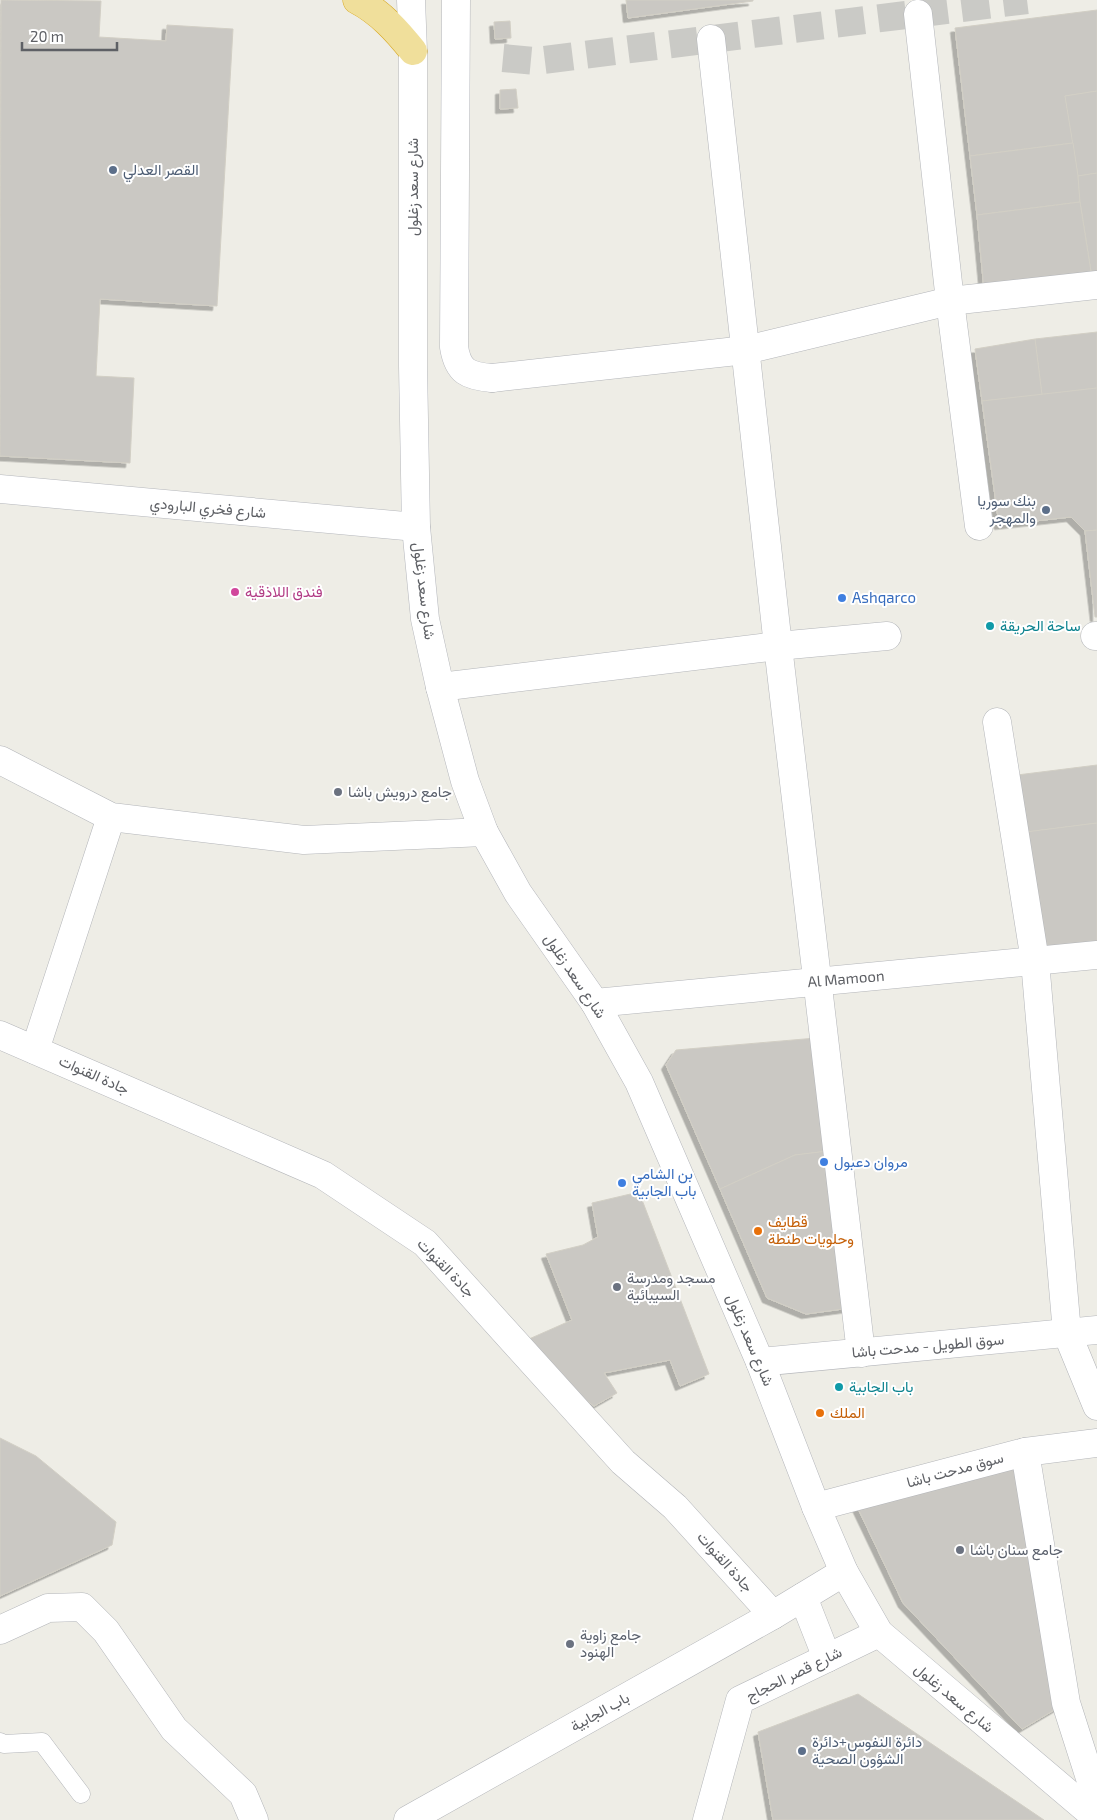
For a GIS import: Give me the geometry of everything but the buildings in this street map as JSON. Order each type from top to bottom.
[{"type":"highway","points":[[357,0],[392,25],[414,50]]},
{"type":"street","name":"شارع سعد زغلول","points":[[411,0],[414,50],[413,366],[416,527],[425,618],[440,686],[465,781],[484,832],[518,893],[595,1003],[640,1082],[760,1362],[816,1507],[844,1572],[879,1633],[1097,1818]]},
{"type":"street","points":[[456,0],[454,347],[456,359],[462,369],[474,376],[492,378],[746,350],[950,301],[1097,285]]},
{"type":"street","points":[[918,14],[950,301],[979,526]]},
{"type":"street","points":[[711,39],[778,646],[861,1352]]},
{"type":"street","name":"شارع فخري البارودي","points":[[0,489],[416,527]]},
{"type":"street","points":[[440,686],[778,646],[887,636]]},
{"type":"street","points":[[997,722],[1035,961],[1067,1333],[1097,1406]]},
{"type":"street","points":[[0,760],[111,817],[304,840],[484,832]]},
{"type":"street","points":[[35,1050],[111,817]]},
{"type":"street","name":"Al Mamoon","points":[[595,1003],[1097,955]]},
{"type":"street","name":"جادة القنوات","points":[[0,1035],[322,1176],[425,1243],[623,1462],[675,1507],[773,1615]]},
{"type":"street","name":"سوق الطويل - مدحت باشا","points":[[760,1362],[1097,1330]]},
{"type":"street","name":"سوق مدحت باشا","points":[[816,1507],[1025,1452],[1097,1443]]},
{"type":"street","points":[[1025,1452],[1066,1703],[1097,1800]]},
{"type":"street","name":"باب الجابية","points":[[408,1820],[773,1615],[844,1572]]},
{"type":"street","points":[[803,1597],[827,1658]]},
{"type":"street","points":[[0,1630],[48,1608],[82,1607],[106,1631],[174,1729],[243,1794],[254,1820]]},
{"type":"street","name":"شارع قصر الحجاج","points":[[707,1820],[740,1700],[879,1633]]},
{"type":"lane","points":[[0,1742],[4,1744],[42,1742],[81,1794]]},
{"type":"tunnel","points":[[503,58],[535,61],[1027,0]]},
{"type":"place","name":"القصر العدلي","points":[[113,170]]},
{"type":"place","name":"بنك سوريا والمهجر","points":[[1046,510]]},
{"type":"place","name":"فندق اللاذقية","points":[[235,592]]},
{"type":"place","name":"Ashqarco","points":[[842,598]]},
{"type":"place","name":"ساحة الحريقة","points":[[990,626]]},
{"type":"place","name":"جامع درويش باشا","points":[[338,792]]},
{"type":"place","name":"مروان دعبول","points":[[824,1162]]},
{"type":"place","name":"بن الشامي باب الجابية","points":[[622,1183]]},
{"type":"place","name":"قطايف وحلويات طنطة","points":[[758,1231]]},
{"type":"place","name":"مسجد ومدرسة السيبائية","points":[[617,1287]]},
{"type":"place","name":"باب الجابية","points":[[839,1387]]},
{"type":"place","name":"الملك","points":[[820,1413]]},
{"type":"place","name":"جامع سنان باشا","points":[[960,1550]]},
{"type":"place","name":"جامع زاوية الهنود","points":[[570,1644]]},
{"type":"place","name":"دائرة النفوس+دائرة الشؤون الصحية","points":[[802,1751]]}]
